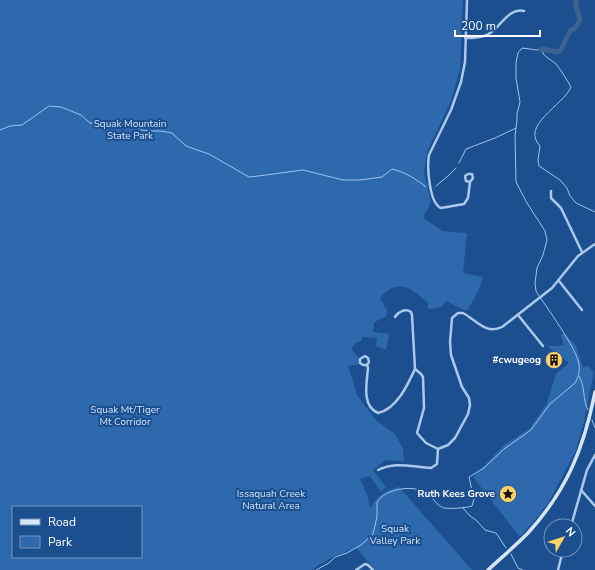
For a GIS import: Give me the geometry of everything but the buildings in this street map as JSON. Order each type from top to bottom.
[{"type":"main road","points":[[488,570],[535,524],[554,500],[564,484],[585,437],[595,392]]},
{"type":"street","points":[[467,0],[465,62],[461,82],[450,110],[428,155],[428,163],[429,182],[435,204],[438,207],[441,208],[464,204],[468,198],[470,182]]},
{"type":"street","points":[[465,38],[488,35],[513,12],[518,10],[524,11]]},
{"type":"street","points":[[551,191],[551,198],[561,208],[582,252]]},
{"type":"street","points":[[415,369],[423,377],[424,408],[417,433],[426,443],[438,449],[445,447],[451,442],[468,414],[470,405],[469,398],[462,387],[451,355],[450,342],[452,318],[458,313],[463,313],[486,328],[493,330],[502,327],[559,281],[565,271],[582,252],[595,244]]},
{"type":"street","points":[[559,281],[582,310]]},
{"type":"street","points":[[367,365],[367,397],[372,409],[378,413],[385,410],[395,402],[415,369],[412,313],[409,310],[404,311],[395,317]]},
{"type":"street","points":[[518,315],[543,346]]},
{"type":"street","points":[[378,470],[394,465],[431,468],[438,462],[438,449]]},
{"type":"street","points":[[573,518],[587,470],[595,455]]},
{"type":"street","points":[[581,490],[595,506]]},
{"type":"street","points":[[558,570],[562,558]]},
{"type":"street","points":[[356,570],[362,565],[366,564],[373,570]]},
{"type":"green space","points":[[0,0],[463,0],[460,69],[451,101],[427,152],[424,173],[431,202],[423,218],[443,231],[467,233],[463,273],[483,277],[476,295],[466,311],[446,301],[442,307],[428,309],[428,303],[410,289],[399,286],[393,288],[380,298],[387,310],[386,317],[374,323],[373,332],[389,334],[386,350],[376,346],[377,338],[363,337],[360,342],[356,342],[351,349],[359,358],[359,364],[348,366],[358,397],[377,421],[395,434],[403,449],[404,461],[386,460],[373,470],[386,487],[381,492],[370,476],[360,479],[368,497],[370,508],[382,494],[399,487],[472,570],[375,570],[354,545],[356,548],[339,555],[338,554],[317,566],[313,570],[0,570]]},
{"type":"green space","points":[[560,334],[565,334],[576,346],[583,367],[588,366],[594,372],[584,421],[576,450],[549,502],[520,537],[473,477],[505,444],[529,429],[547,403],[556,374],[569,363],[547,346],[564,345]]},
{"type":"waterway","points":[[541,49],[558,52],[560,51],[570,31],[575,28],[580,20],[576,0]]},
{"type":"waterway","points":[[316,570],[329,563],[335,557],[347,553],[361,545],[373,534],[377,517],[377,502],[387,493],[401,489],[416,489],[428,494],[437,504],[444,508],[472,506],[474,499],[469,477],[484,468],[504,449],[531,430],[550,404],[575,383],[577,379],[579,365],[573,349],[536,291],[535,283],[537,268],[543,255],[547,240],[545,231],[527,203],[516,182],[515,136],[517,114],[520,102],[516,78],[516,63],[518,53],[522,48],[537,50],[541,49],[542,52],[557,65],[571,87],[567,94],[545,115],[535,130],[535,138],[540,146],[538,160],[539,166],[560,180],[576,203],[595,212]]},
{"type":"waterway","points":[[0,130],[10,126],[22,125],[49,106],[61,107],[81,115],[90,123],[105,125],[132,124],[142,130],[172,133],[186,146],[209,154],[249,177],[303,170],[343,180],[360,180],[382,177],[392,169],[410,176],[426,187]]},
{"type":"waterway","points":[[459,163],[466,149],[516,128]]},
{"type":"waterway","points":[[436,186],[456,168]]},
{"type":"waterway","points":[[579,376],[583,385],[585,402],[588,410]]},
{"type":"waterway","points":[[592,420],[595,428]]},
{"type":"waterway","points":[[463,508],[485,530],[496,533],[506,548]]},
{"type":"waterway","points":[[511,554],[518,568],[523,570]]},
{"type":"place","name":"#cwugeog","points":[[554,360]]},
{"type":"place","name":"Ruth Kees Grove","points":[[508,494]]},
{"type":"park label","name":"Squak Mountain State Park","points":[[130,130]]},
{"type":"park label","name":"Squak Mt/Tiger Mt Corridor","points":[[125,416]]},
{"type":"park label","name":"Issaquah Creek Natural Area","points":[[271,500]]},
{"type":"park label","name":"Squak Valley Park","points":[[395,534]]}]
